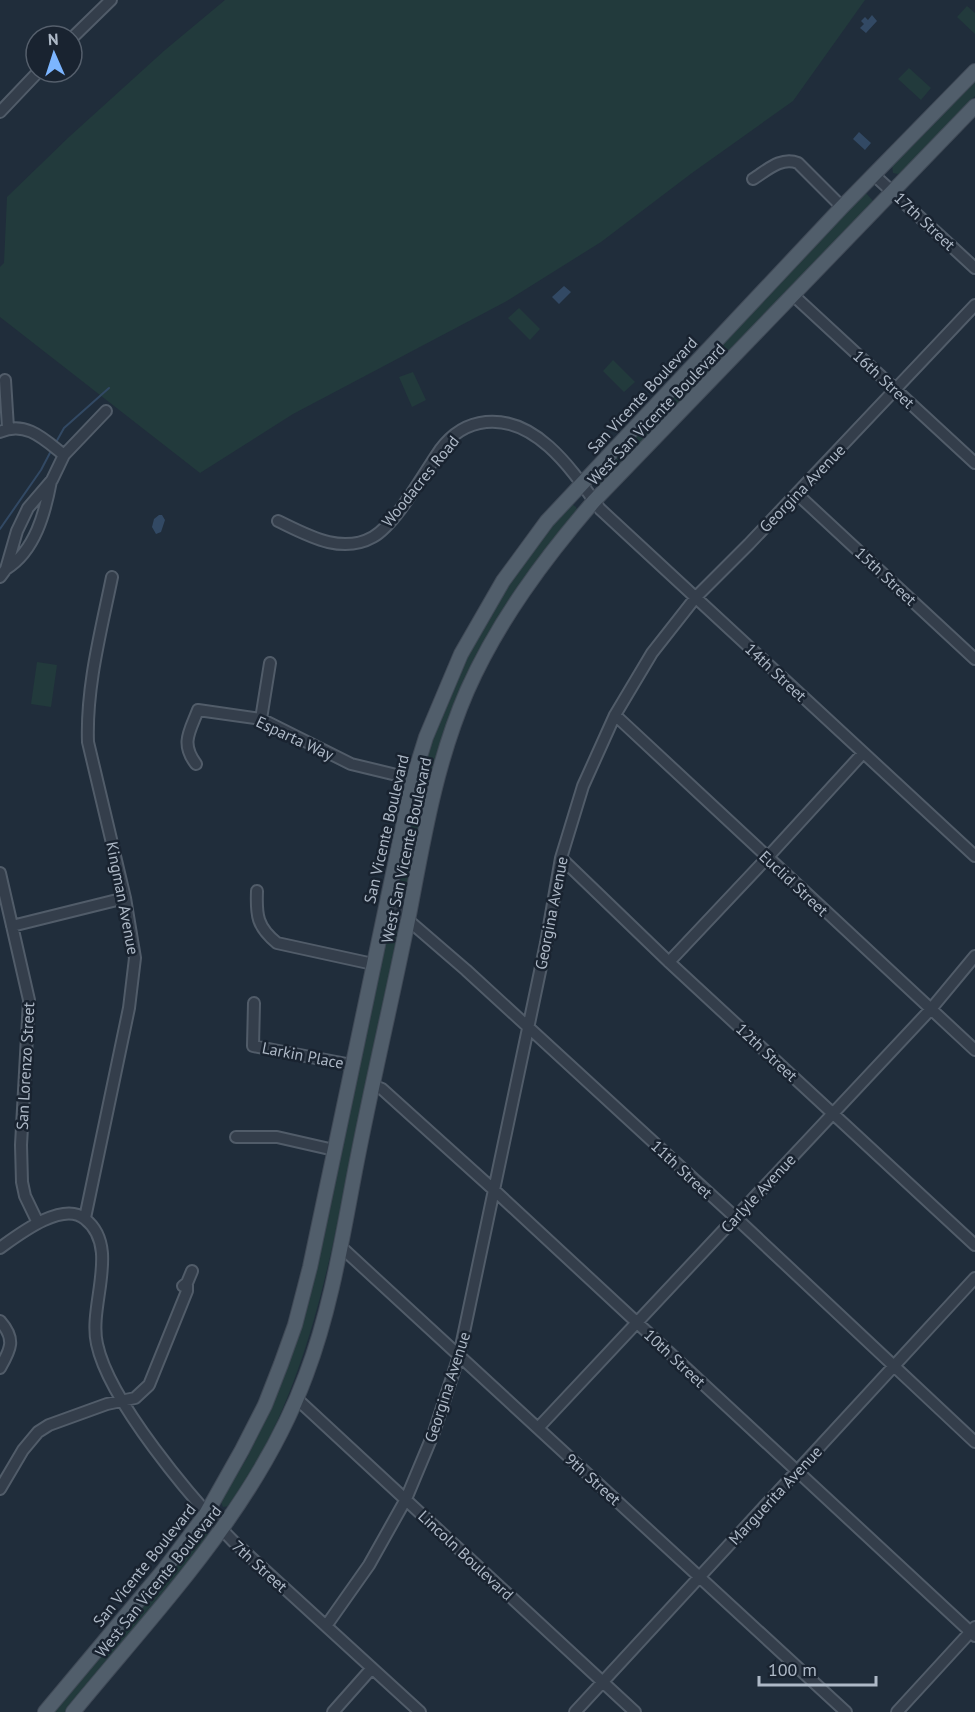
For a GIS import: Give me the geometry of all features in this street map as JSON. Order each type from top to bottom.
[{"type":"main road","name":"San Vicente Boulevard","points":[[45,1712],[163,1571],[206,1514],[242,1450],[281,1364],[310,1267],[413,779],[426,737],[444,692],[479,620],[523,552],[547,521],[842,207],[975,71]]},
{"type":"main road","name":"West San Vicente Boulevard","points":[[73,1712],[222,1530],[268,1458],[297,1399],[326,1311],[438,770],[467,692],[498,632],[523,591],[559,541],[594,501],[975,106]]},
{"type":"street","points":[[84,26],[111,0]]},
{"type":"street","points":[[0,112],[27,84]]},
{"type":"street","points":[[753,180],[780,162],[792,160],[798,163],[842,207]]},
{"type":"street","name":"17th Street","points":[[874,175],[975,268]]},
{"type":"street","name":"16th Street","points":[[793,295],[975,463]]},
{"type":"street","name":"Georgina Avenue","points":[[326,1626],[369,1565],[406,1499],[434,1432],[459,1356],[546,943],[561,858],[583,786],[615,715],[652,653],[696,597],[797,494],[975,305]]},
{"type":"street","points":[[5,380],[4,430],[24,428],[36,433],[64,455]]},
{"type":"street","points":[[3,573],[31,545],[47,502],[52,480],[64,455],[106,411]]},
{"type":"street","name":"Woodacres Road","points":[[278,521],[321,541],[336,544],[373,537],[390,522],[449,440],[458,432],[478,423],[500,422],[524,429],[539,439],[582,483]]},
{"type":"street","points":[[3,573],[27,508],[52,480]]},
{"type":"street","name":"14th Street","points":[[582,483],[600,509],[975,856]]},
{"type":"street","name":"15th Street","points":[[797,494],[975,659]]},
{"type":"street","name":"Kingman Avenue","points":[[85,1218],[134,980],[135,958],[125,898],[91,753],[87,721],[112,577]]},
{"type":"street","points":[[261,719],[270,663]]},
{"type":"street","name":"Esparta Way","points":[[196,764],[188,754],[186,744],[198,710],[261,719],[351,764],[413,779]]},
{"type":"street","name":"Euclid Street","points":[[615,715],[975,1050]]},
{"type":"street","points":[[669,962],[863,753]]},
{"type":"street","name":"12th Street","points":[[561,858],[669,962],[975,1245]]},
{"type":"street","name":"San Lorenzo Street","points":[[0,873],[28,1000],[21,1145],[22,1182],[28,1203],[38,1223]]},
{"type":"street","points":[[257,891],[256,910],[260,925],[277,943],[373,964]]},
{"type":"street","points":[[12,926],[125,898]]},
{"type":"street","name":"11th Street","points":[[387,898],[408,920],[528,1026],[735,1217],[975,1442]]},
{"type":"street","name":"Carlyle Avenue","points":[[538,1428],[931,1009],[975,956]]},
{"type":"street","name":"Larkin Place","points":[[254,1003],[253,1046],[352,1065]]},
{"type":"street","name":"10th Street","points":[[372,1085],[382,1089],[494,1190],[796,1471],[974,1632]]},
{"type":"street","points":[[236,1137],[277,1137],[334,1150]]},
{"type":"street","points":[[0,1248],[38,1223],[63,1214],[85,1218]]},
{"type":"street","name":"7th Street","points":[[85,1218],[94,1227],[103,1247],[104,1256],[94,1327],[97,1345],[103,1365],[122,1401],[206,1514],[420,1712]]},
{"type":"street","name":"9th Street","points":[[340,1246],[846,1712]]},
{"type":"street","points":[[0,1489],[23,1450],[38,1432],[49,1425],[107,1404],[135,1398],[143,1393],[149,1385],[166,1335],[187,1291],[187,1283],[192,1270]]},
{"type":"street","name":"Marguerita Avenue","points":[[575,1712],[975,1278]]},
{"type":"street","points":[[0,1321],[9,1332],[10,1350],[0,1368]]},
{"type":"street","name":"Lincoln Boulevard","points":[[297,1399],[635,1712]]},
{"type":"street","points":[[897,1712],[974,1632]]},
{"type":"street","points":[[333,1712],[372,1668]]},
{"type":"green space","points":[[225,0],[865,0],[793,101],[601,242],[505,302],[293,414],[200,473],[0,317],[0,267],[4,263],[7,197],[165,50]]},
{"type":"green space","points":[[967,6],[975,13],[975,34],[957,17]]},
{"type":"green space","points":[[909,68],[931,88],[921,100],[898,79]]},
{"type":"green space","points":[[975,77],[975,96],[904,170],[898,174],[893,173],[892,165]]},
{"type":"green space","points":[[865,192],[874,202],[601,486],[595,484],[593,478]]},
{"type":"green space","points":[[519,308],[540,329],[530,340],[508,318]]},
{"type":"green space","points":[[613,360],[635,382],[624,392],[603,371]]},
{"type":"green space","points":[[413,372],[426,400],[412,407],[399,377]]},
{"type":"green space","points":[[572,504],[578,512],[476,662],[408,885],[405,889],[397,888],[395,885],[409,809],[432,732],[457,671],[496,599],[536,542]]},
{"type":"green space","points":[[37,662],[57,665],[51,707],[31,704]]},
{"type":"green space","points":[[387,926],[398,932],[320,1299],[293,1384],[275,1425],[255,1466],[230,1506],[223,1507],[220,1500],[247,1458],[274,1401]]},
{"type":"green space","points":[[201,1531],[207,1533],[209,1537],[68,1712],[51,1712]]},
{"type":"water","points":[[872,15],[877,21],[866,33],[860,28],[864,24],[861,21],[865,17],[868,20]]},
{"type":"water","points":[[859,132],[871,143],[865,150],[853,139]]},
{"type":"water","points":[[564,286],[571,292],[559,304],[552,297]]},
{"type":"water","points":[[162,515],[165,520],[161,532],[156,534],[152,527],[154,519]]},
{"type":"waterway","points":[[55,444],[64,428],[109,388]]},
{"type":"waterway","points":[[0,529],[41,470],[52,449]]}]
